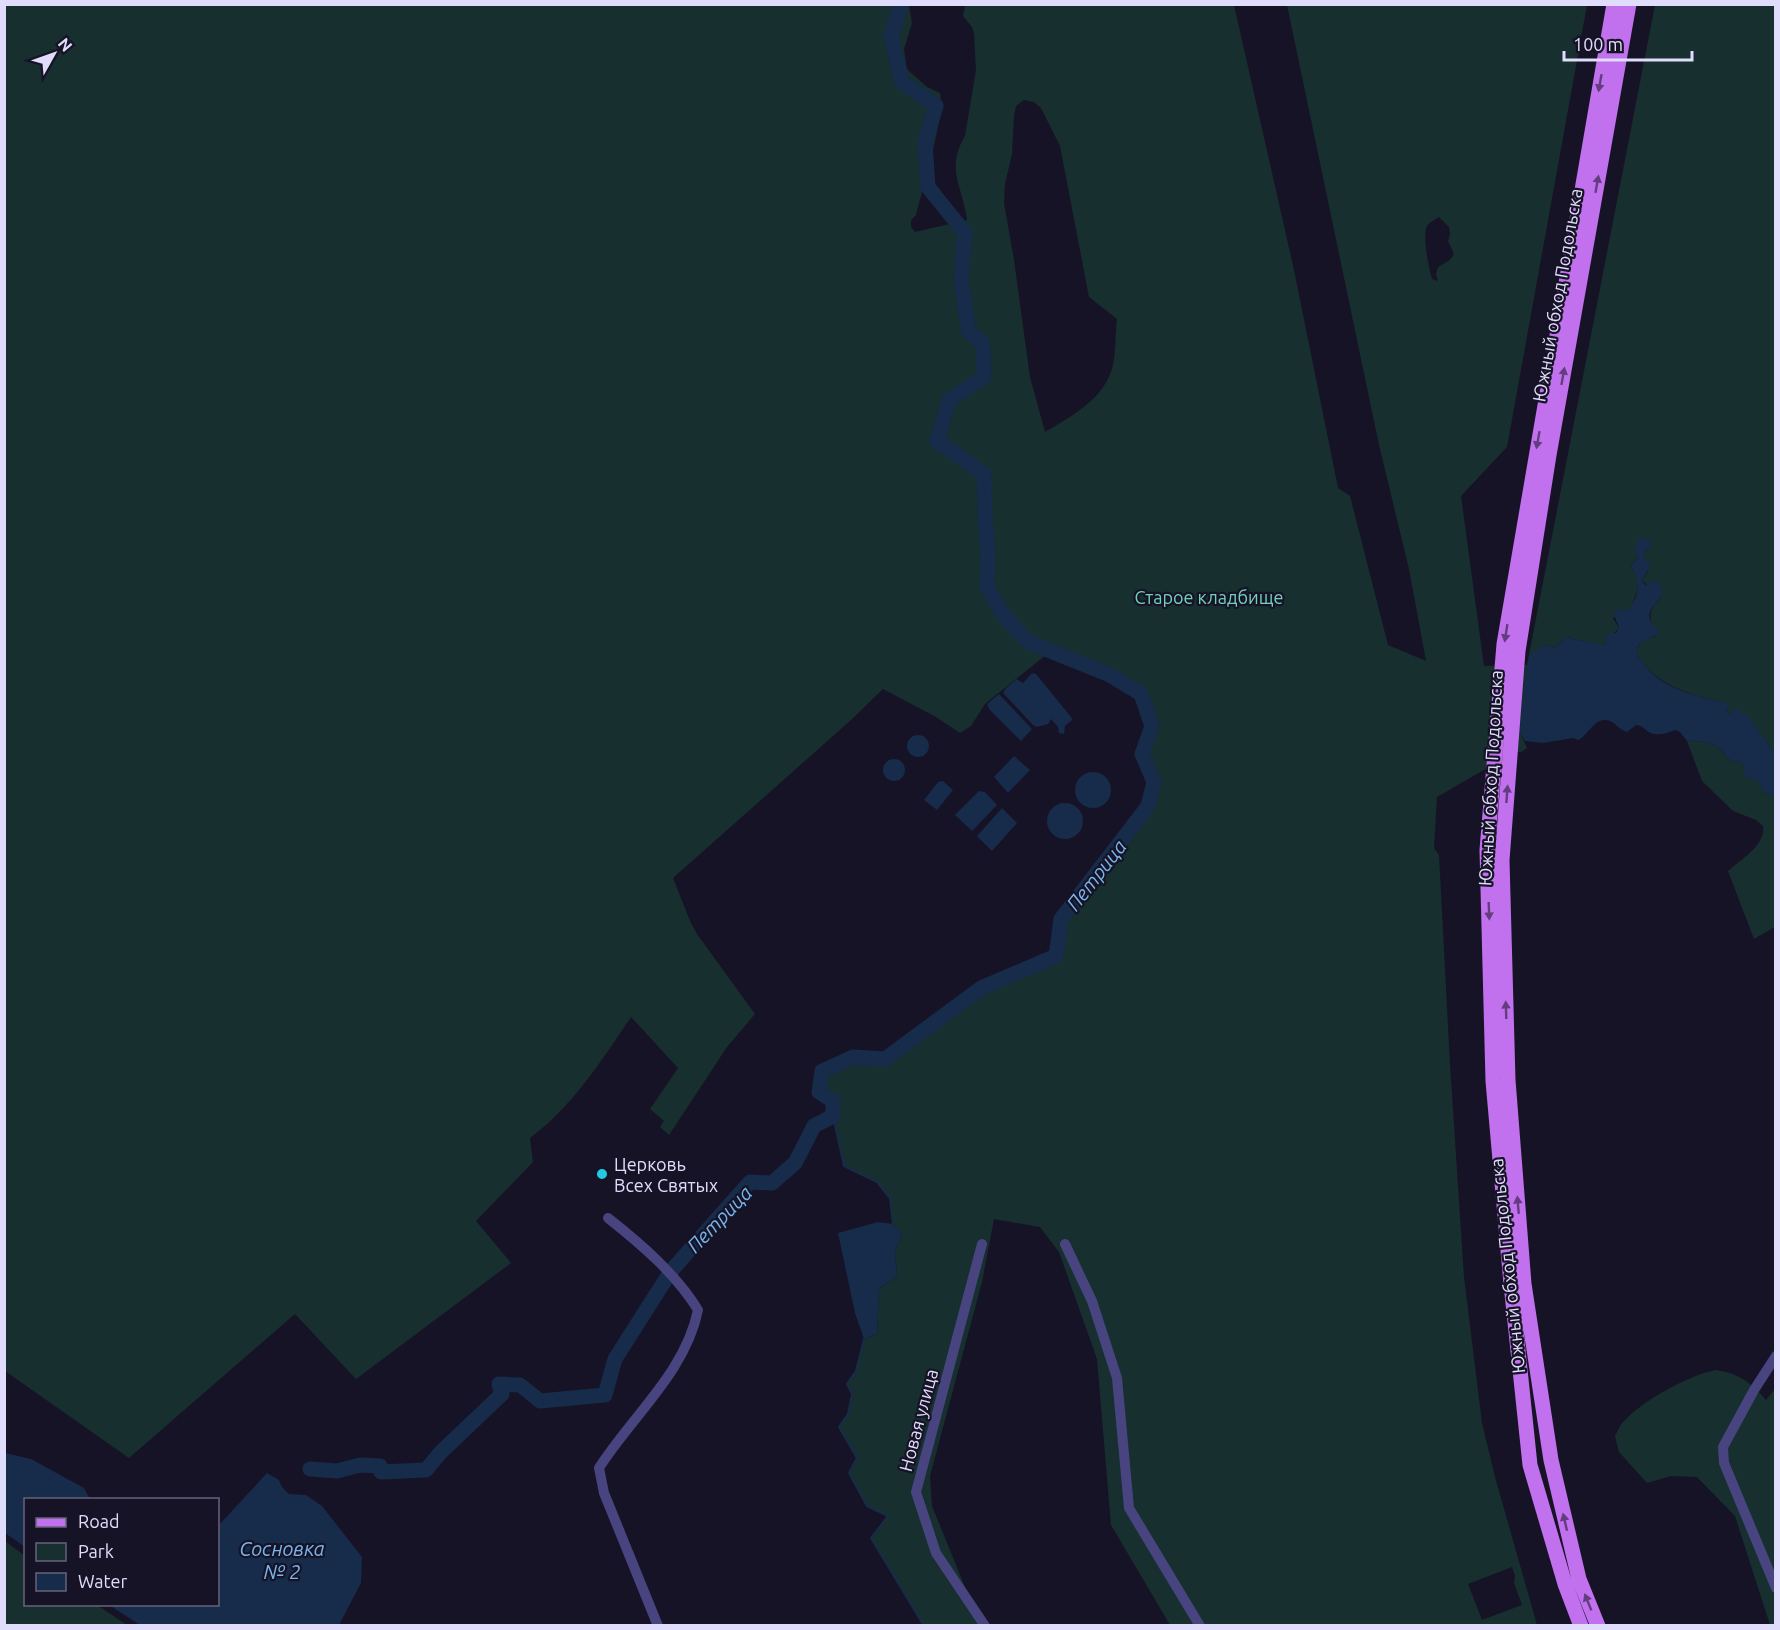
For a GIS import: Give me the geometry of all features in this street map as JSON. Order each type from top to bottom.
[{"type":"main road","name":"Южный обход Подольска","points":[[1598,1626],[1572,1581],[1530,1465],[1493,1081],[1487,850],[1504,644],[1614,4]]},
{"type":"main road","name":"Южный обход Подольска","points":[[1581,1626],[1551,1460],[1524,1284],[1508,1080],[1502,860],[1518,651],[1549,454],[1629,4]]},
{"type":"street","points":[[608,1218],[686,1289],[698,1310],[694,1330],[657,1394],[599,1468],[604,1493],[658,1626]]},
{"type":"street","name":"Новая улица","points":[[982,1244],[916,1492],[936,1553],[985,1626]]},
{"type":"street","points":[[1065,1244],[1092,1301],[1117,1378],[1129,1508],[1200,1626]]},
{"type":"street","points":[[1776,1356],[1754,1390],[1723,1447],[1724,1463],[1776,1588]]},
{"type":"green space","name":"Старое кладбище","points":[[5,5],[909,5],[912,23],[904,49],[907,69],[927,87],[940,93],[941,103],[937,134],[928,171],[916,215],[911,220],[911,227],[915,232],[967,220],[956,168],[956,158],[965,136],[976,70],[974,33],[963,16],[965,5],[1234,5],[1294,270],[1338,488],[1350,496],[1388,645],[1426,661],[1409,569],[1379,445],[1287,5],[1587,5],[1507,447],[1461,496],[1484,666],[1527,665],[1655,5],[1775,5],[1775,753],[1748,717],[1731,714],[1726,710],[1728,704],[1673,687],[1654,675],[1637,656],[1641,642],[1655,637],[1650,616],[1660,599],[1642,580],[1648,571],[1643,556],[1646,550],[1638,539],[1639,557],[1631,566],[1639,581],[1639,587],[1630,609],[1613,618],[1619,628],[1602,647],[1567,637],[1554,648],[1545,645],[1531,654],[1521,734],[1527,748],[1521,752],[1515,752],[1437,797],[1434,848],[1439,855],[1464,1277],[1482,1423],[1537,1625],[1170,1625],[1111,1525],[1097,1359],[1059,1252],[1040,1227],[994,1219],[982,1282],[930,1476],[932,1506],[969,1597],[986,1625],[924,1625],[871,1538],[888,1516],[867,1506],[849,1473],[857,1458],[839,1427],[848,1414],[852,1394],[847,1384],[856,1371],[864,1339],[877,1334],[879,1289],[897,1276],[895,1252],[902,1233],[893,1224],[890,1198],[877,1182],[844,1166],[833,1116],[833,1101],[819,1092],[822,1071],[853,1057],[885,1059],[981,988],[1056,956],[1061,919],[1148,806],[1154,782],[1142,754],[1152,726],[1141,694],[1110,675],[1051,651],[985,704],[971,726],[960,733],[936,717],[883,689],[673,878],[697,934],[755,1014],[727,1047],[669,1135],[660,1127],[664,1121],[650,1109],[678,1068],[631,1017],[573,1097],[530,1138],[533,1162],[476,1221],[511,1263],[356,1379],[295,1314],[129,1458],[5,1371]],"holes":[[[1024,100],[1034,102],[1041,108],[1060,146],[1089,297],[1117,319],[1113,365],[1103,388],[1086,405],[1045,432],[1030,377],[1004,203],[1005,184],[1012,154],[1016,106]],[[1439,217],[1449,227],[1448,241],[1454,254],[1450,260],[1438,267],[1436,274],[1438,281],[1432,279],[1425,237],[1427,226]],[[1512,1567],[1515,1576],[1514,1583],[1522,1605],[1482,1620],[1468,1584]]]},
{"type":"green space","points":[[1687,741],[1711,744],[1719,748],[1731,761],[1739,761],[1750,778],[1756,778],[1760,782],[1764,793],[1770,794],[1775,799],[1775,927],[1754,939],[1728,871],[1757,845],[1763,833],[1763,826],[1756,820],[1733,811],[1702,781]]},
{"type":"green space","points":[[1716,1370],[1744,1380],[1766,1400],[1775,1389],[1775,1625],[1770,1625],[1735,1516],[1697,1477],[1671,1476],[1647,1483],[1619,1452],[1615,1436],[1623,1422],[1643,1404],[1680,1383]]},
{"type":"green space","points":[[5,1541],[24,1555],[24,1606],[98,1606],[127,1625],[5,1625]]},
{"type":"water","points":[[1644,538],[1650,541],[1651,547],[1643,556],[1651,565],[1642,580],[1645,585],[1657,581],[1662,593],[1650,614],[1650,620],[1659,632],[1641,642],[1637,649],[1637,656],[1653,674],[1670,685],[1689,694],[1729,704],[1726,710],[1731,714],[1734,709],[1740,709],[1742,715],[1748,716],[1775,753],[1775,799],[1770,794],[1764,793],[1757,780],[1744,776],[1743,765],[1739,761],[1731,761],[1719,748],[1711,744],[1687,741],[1680,732],[1675,730],[1655,734],[1636,725],[1627,732],[1605,720],[1596,723],[1578,740],[1573,738],[1543,743],[1525,741],[1521,734],[1520,724],[1527,665],[1531,653],[1545,645],[1554,648],[1567,637],[1602,646],[1606,643],[1605,637],[1610,633],[1616,633],[1619,628],[1613,612],[1618,609],[1624,611],[1629,609],[1636,597],[1638,587],[1631,566],[1639,557],[1635,554],[1638,539]]},
{"type":"water","points":[[1032,673],[1036,674],[1071,717],[1072,720],[1065,726],[1064,734],[1059,733],[1058,727],[1051,719],[1048,724],[1037,727],[1033,725],[1003,693],[1017,679],[1023,683]]},
{"type":"water","points":[[999,694],[1032,729],[1021,741],[989,709],[987,704]]},
{"type":"water","points":[[914,735],[922,735],[929,742],[929,750],[922,757],[914,757],[907,750],[907,742]]},
{"type":"water","points":[[1014,756],[1030,770],[1008,793],[994,777]]},
{"type":"water","points":[[894,759],[902,762],[905,770],[902,778],[894,781],[886,778],[883,770],[886,762]]},
{"type":"water","points":[[1093,772],[1105,778],[1111,790],[1105,802],[1093,808],[1081,802],[1075,790],[1081,778]]},
{"type":"water","points":[[943,781],[953,790],[937,810],[924,800],[938,782]]},
{"type":"water","points":[[979,791],[985,792],[997,805],[972,831],[955,815]]},
{"type":"water","points":[[1065,803],[1077,809],[1083,821],[1077,833],[1065,839],[1053,833],[1047,821],[1053,809]]},
{"type":"water","points":[[1002,808],[1017,823],[992,851],[977,836]]},
{"type":"water","points":[[878,1222],[893,1224],[902,1233],[895,1252],[897,1276],[879,1289],[877,1334],[864,1339],[855,1313],[838,1233]]},
{"type":"water","points":[[5,1453],[31,1459],[84,1488],[89,1498],[24,1498],[24,1546],[5,1533]]},
{"type":"water","name":"Сосновка № 2","points":[[267,1473],[279,1480],[289,1494],[306,1495],[322,1506],[362,1557],[361,1583],[339,1625],[140,1625],[111,1606],[219,1606],[219,1525]]},
{"type":"waterway","name":"Петрица","points":[[310,1469],[337,1471],[360,1465],[380,1466],[381,1472],[426,1470],[440,1453],[502,1394],[499,1384],[520,1385],[540,1401],[605,1395],[615,1359],[671,1271],[750,1182],[772,1183],[795,1163],[814,1126],[833,1116],[833,1101],[819,1092],[822,1071],[853,1057],[885,1059],[981,988],[1056,956],[1061,919],[1148,806],[1154,782],[1142,754],[1152,726],[1141,694],[1110,675],[1028,642],[1002,613],[987,587],[988,555],[984,474],[937,441],[949,400],[984,377],[983,344],[968,330],[961,276],[965,233],[928,187],[925,142],[936,106],[902,82],[891,36],[901,4]]},
{"type":"waterway","points":[[833,1116],[844,1166],[877,1182],[890,1198],[893,1224]]},
{"type":"waterway","points":[[864,1339],[856,1371],[847,1384],[852,1394],[848,1414],[839,1427],[857,1458],[849,1473],[867,1506],[888,1516],[871,1538],[924,1626]]},
{"type":"place","name":"Церковь Всех Святых","points":[[602,1174]]}]
